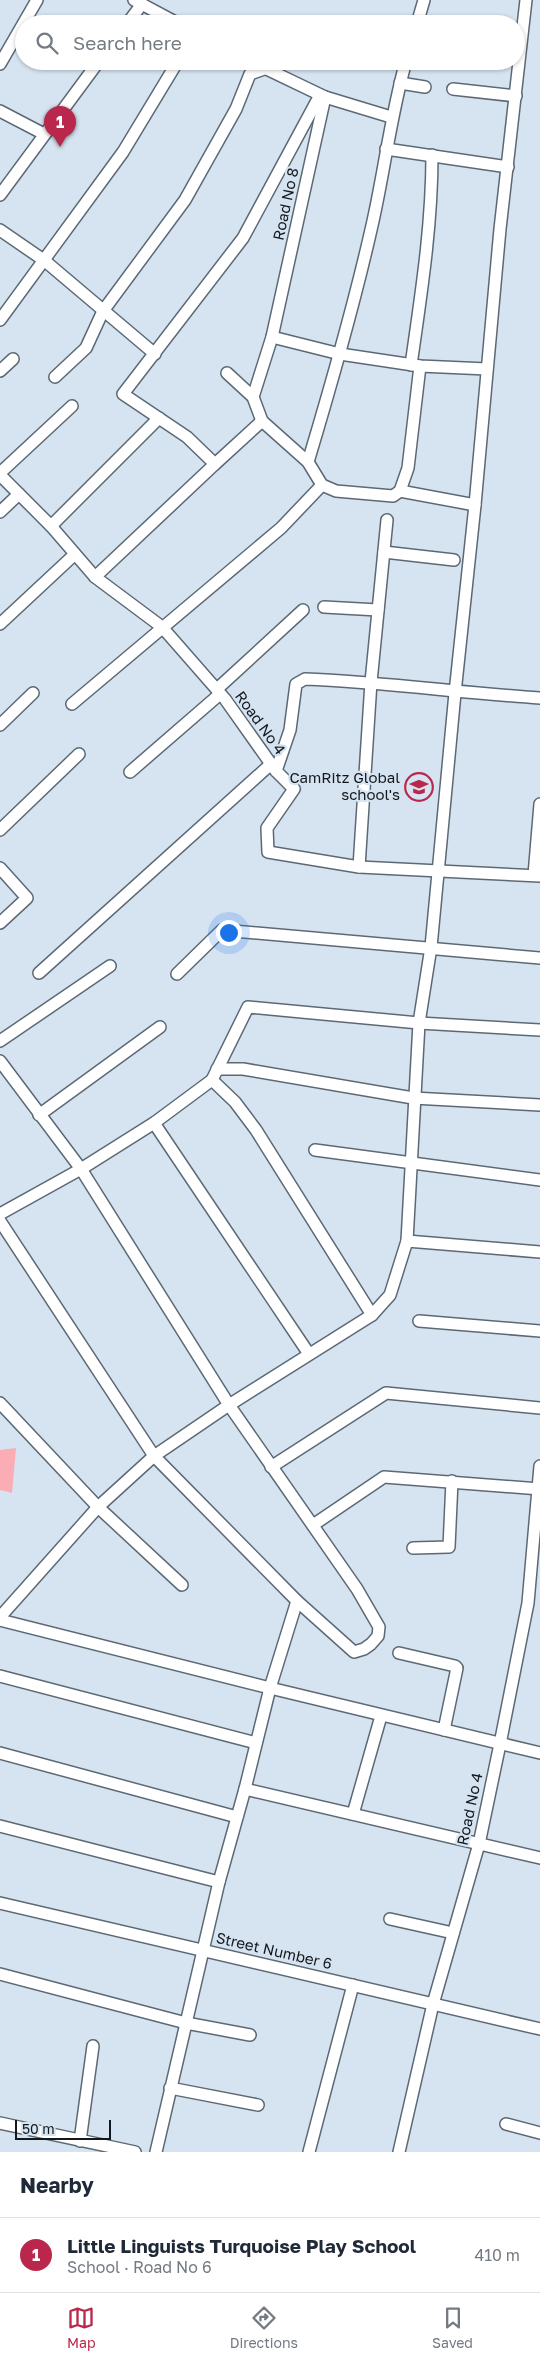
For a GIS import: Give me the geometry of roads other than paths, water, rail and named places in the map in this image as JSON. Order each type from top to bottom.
[{"type":"street","points":[[28,15],[37,0]]},
{"type":"street","points":[[420,15],[424,0]]},
{"type":"street","points":[[524,15],[526,0]]},
{"type":"street","points":[[132,15],[138,2],[162,15]]},
{"type":"street","points":[[0,64],[15,38]]},
{"type":"street","points":[[0,195],[92,70]]},
{"type":"street","points":[[0,320],[123,152],[173,70]]},
{"type":"street","points":[[55,377],[86,348],[103,311],[185,200],[236,109],[250,74],[261,70]]},
{"type":"street","points":[[266,70],[322,96],[391,117]]},
{"type":"street","points":[[308,462],[340,354],[373,220],[391,117],[404,70]]},
{"type":"street","points":[[519,70],[500,229],[432,947],[419,1023],[413,1098],[407,1241],[390,1296],[372,1315],[229,1405],[154,1456],[98,1508],[0,1618],[381,1716],[540,1753]]},
{"type":"street","points":[[400,83],[425,87]]},
{"type":"street","points":[[453,89],[516,96]]},
{"type":"street","points":[[215,464],[187,437],[123,394],[243,238],[322,96]]},
{"type":"street","name":"Road No 8","points":[[254,397],[272,337],[322,96]]},
{"type":"street","points":[[0,111],[44,134]]},
{"type":"street","points":[[386,149],[508,167]]},
{"type":"street","points":[[227,373],[254,397],[262,422],[308,462],[322,485],[336,491],[393,496],[400,491],[408,468],[432,185],[432,156]]},
{"type":"street","points":[[0,230],[45,261],[155,354]]},
{"type":"street","points":[[272,337],[340,354],[416,365],[487,369]]},
{"type":"street","points":[[0,371],[13,359]]},
{"type":"street","points":[[0,474],[72,406]]},
{"type":"street","points":[[51,526],[159,418]]},
{"type":"street","points":[[95,577],[262,422]]},
{"type":"street","name":"Road No 4","points":[[0,474],[51,526],[74,555],[95,577],[162,627],[218,692],[274,768],[294,789],[267,828],[268,852],[359,867],[537,875]]},
{"type":"street","points":[[72,704],[282,528],[322,485]]},
{"type":"street","points":[[400,491],[475,505]]},
{"type":"street","points":[[0,512],[19,494]]},
{"type":"street","points":[[359,867],[371,682],[387,520]]},
{"type":"street","points":[[384,552],[454,560]]},
{"type":"street","points":[[0,624],[74,555]]},
{"type":"street","points":[[324,607],[378,610]]},
{"type":"street","points":[[130,772],[304,610]]},
{"type":"street","points":[[39,973],[274,768],[290,730],[296,684],[305,678],[371,682],[455,693],[540,698]]},
{"type":"street","points":[[0,725],[33,693]]},
{"type":"street","points":[[0,830],[79,754]]},
{"type":"street","points":[[537,875],[540,804]]},
{"type":"street","points":[[0,868],[27,898],[0,923]]},
{"type":"street","points":[[177,974],[222,930],[540,958]]},
{"type":"street","points":[[0,1041],[110,966]]},
{"type":"street","points":[[0,1214],[81,1169],[154,1123],[212,1080],[248,1007],[419,1023],[540,1030]]},
{"type":"street","points":[[39,1114],[160,1027]]},
{"type":"street","points":[[0,1061],[81,1169],[229,1405],[357,1589],[379,1627],[378,1636],[364,1649],[354,1652],[298,1601],[154,1456],[0,1221]]},
{"type":"street","points":[[217,1069],[243,1069],[413,1098],[540,1105]]},
{"type":"street","points":[[212,1080],[235,1102],[256,1130],[372,1315]]},
{"type":"street","points":[[154,1123],[309,1354]]},
{"type":"street","points":[[315,1150],[540,1180]]},
{"type":"street","points":[[407,1241],[540,1252]]},
{"type":"street","points":[[419,1321],[540,1331]]},
{"type":"street","points":[[271,1467],[386,1393],[540,1408]]},
{"type":"street","points":[[0,1403],[98,1508],[182,1585]]},
{"type":"street","name":"Road No 4","points":[[399,2152],[433,2004],[479,1844],[500,1744],[528,1603],[540,1489],[540,1466]]},
{"type":"street","points":[[313,1526],[384,1477],[540,1489]]},
{"type":"street","points":[[413,1548],[449,1547],[452,1481]]},
{"type":"street","points":[[156,2152],[219,1882],[270,1688],[298,1601]]},
{"type":"street","points":[[528,1603],[540,1606]]},
{"type":"street","points":[[399,1653],[457,1668],[444,1730]]},
{"type":"street","points":[[0,1676],[256,1743]]},
{"type":"street","points":[[353,1814],[381,1716]]},
{"type":"street","points":[[0,1753],[237,1817]]},
{"type":"street","points":[[245,1788],[540,1858]]},
{"type":"street","points":[[0,1826],[219,1882]]},
{"type":"street","name":"Street Number 6","points":[[0,1904],[540,2029]]},
{"type":"street","points":[[390,1919],[453,1933]]},
{"type":"street","points":[[0,1974],[186,2023],[250,2035]]},
{"type":"street","points":[[309,2152],[353,1985]]},
{"type":"street","points":[[80,2141],[93,2046]]},
{"type":"street","points":[[170,2088],[258,2105]]},
{"type":"street","points":[[0,2123],[134,2152]]},
{"type":"street","points":[[506,2124],[540,2133]]},
{"type":"place","name":"Little Linguists Turquoise Play School","points":[[60,147]]},
{"type":"place","name":"CamRitz Global school's","points":[[419,787]]}]
